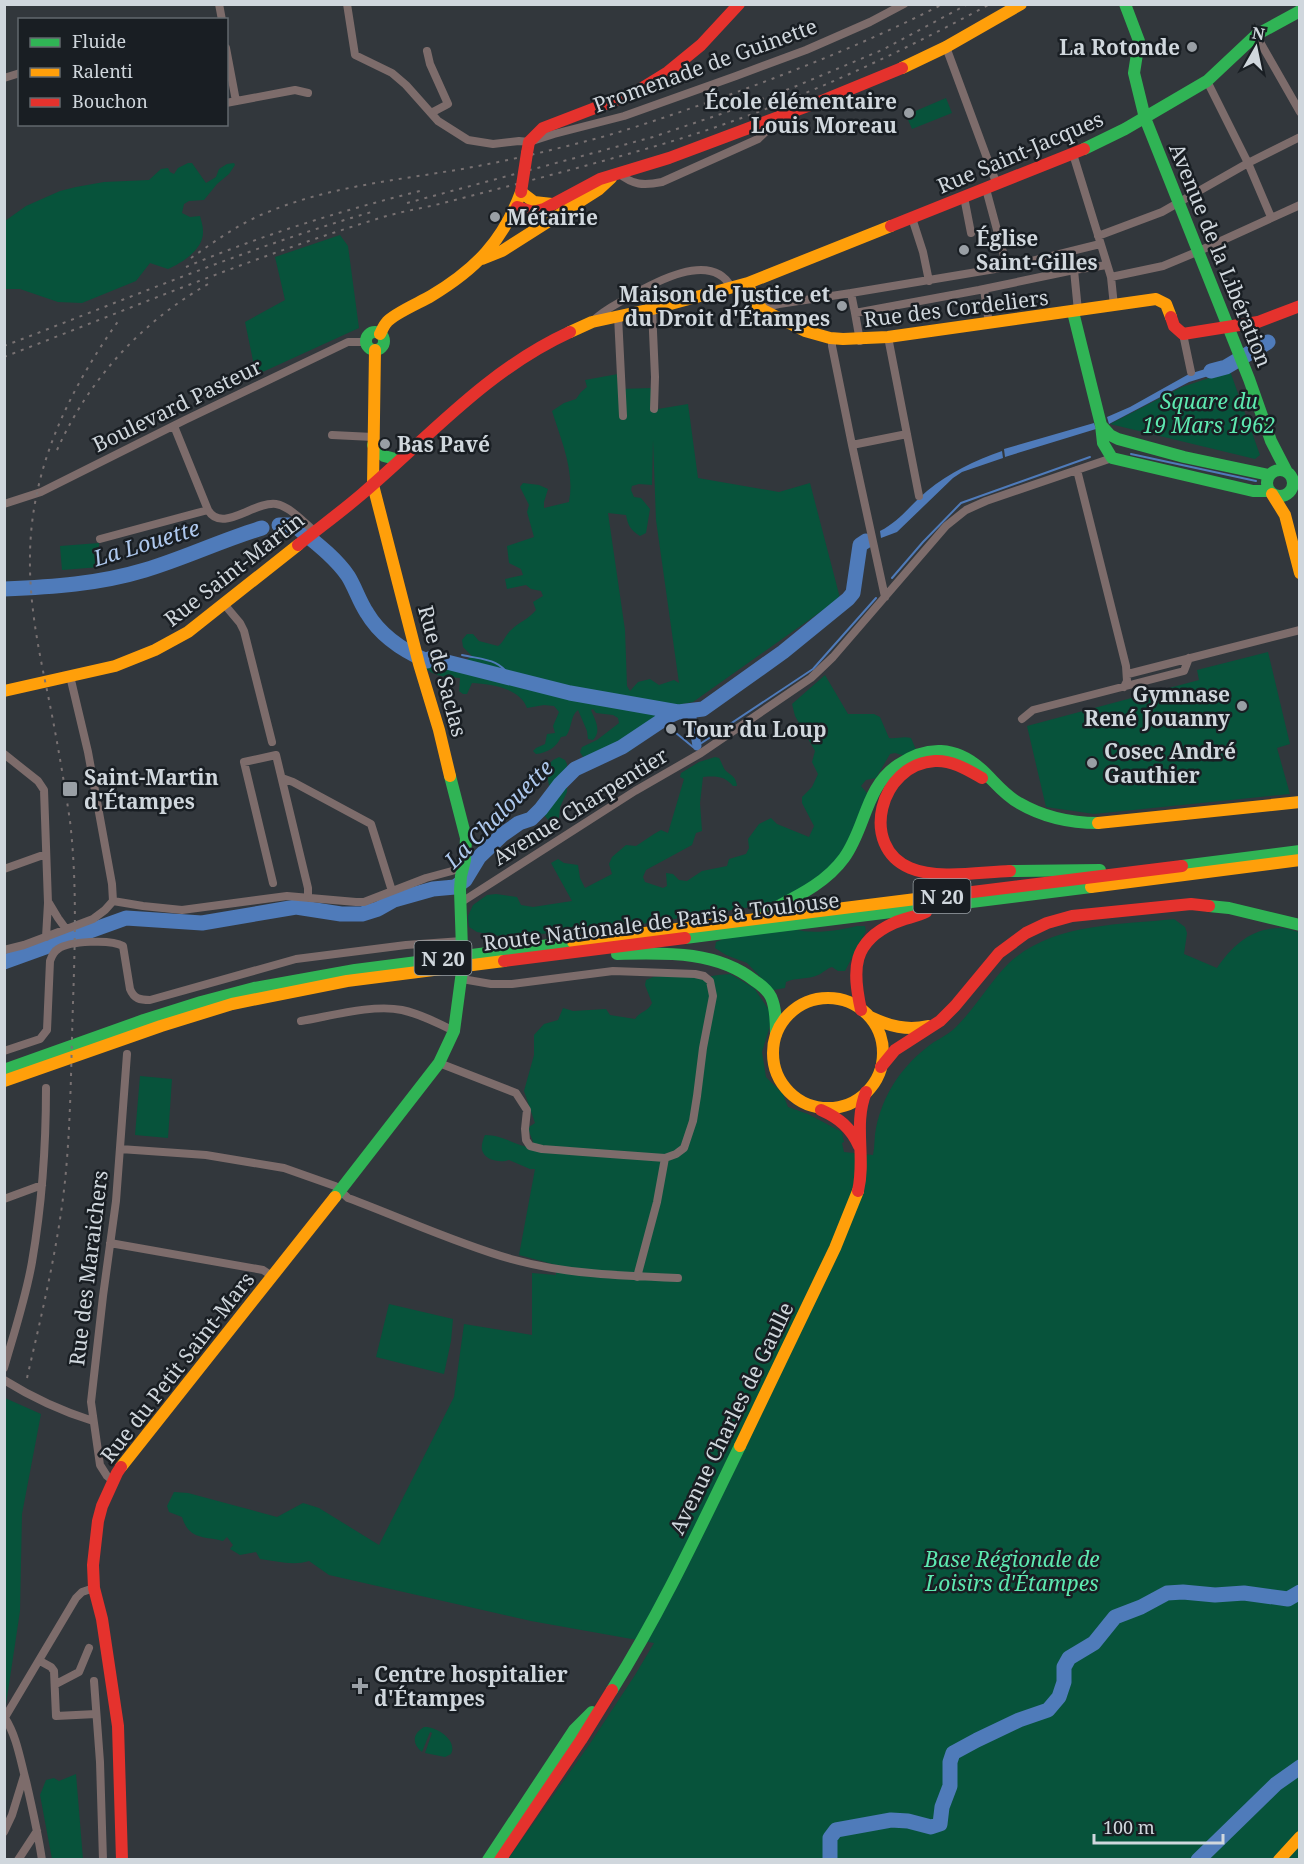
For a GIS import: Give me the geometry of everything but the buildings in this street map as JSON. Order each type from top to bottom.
[{"type":"main road","points":[[480,260],[499,236],[517,207],[528,147],[543,128],[633,93],[668,72],[719,27],[739,4]]},
{"type":"main road","points":[[517,207],[533,212],[544,209],[582,188],[618,173],[669,158],[781,117],[892,72],[945,47],[1021,4]]},
{"type":"main road","name":"Avenue de la Libération","points":[[1125,4],[1138,41],[1134,73],[1145,118],[1180,202],[1271,441],[1292,474]]},
{"type":"main road","name":"Rue Saint-Jacques","points":[[592,322],[748,283],[1073,154],[1145,118],[1207,81],[1256,35],[1299,10]]},
{"type":"main road","points":[[480,260],[502,251],[598,190],[618,173]]},
{"type":"main road","points":[[521,192],[534,202],[552,204]]},
{"type":"main road","name":"Rue de Saclas","points":[[462,945],[460,896],[466,838],[439,730],[414,648],[373,485],[370,346],[379,349],[383,344],[383,337],[380,334],[388,320],[461,276],[480,260]]},
{"type":"main road","points":[[748,283],[754,301],[760,309]]},
{"type":"main road","name":"Rue des Cordeliers","points":[[760,309],[807,332],[832,340],[860,341],[1076,312],[1156,298],[1166,303],[1180,333]]},
{"type":"main road","points":[[1180,333],[1229,328],[1258,322],[1299,306]]},
{"type":"main road","points":[[1076,312],[1101,425],[1101,441],[1109,455],[1253,491],[1271,492],[1280,496],[1292,491]]},
{"type":"main road","name":"Rue Saint-Martin","points":[[4,691],[116,666],[160,648],[188,632],[373,485],[471,394],[497,374],[561,336],[592,322]]},
{"type":"main road","points":[[1101,425],[1118,440],[1184,457],[1266,473],[1278,470],[1292,474],[1292,491],[1285,515]]},
{"type":"main road","points":[[1109,455],[1111,442],[1118,440]]},
{"type":"main road","points":[[373,441],[376,451],[384,457],[399,460]]},
{"type":"main road","name":"Avenue de la Libération","points":[[1266,473],[1271,458],[1271,441]]},
{"type":"main road","points":[[1266,473],[1266,482],[1285,515],[1299,573]]},
{"type":"main road","points":[[754,919],[820,884],[844,860],[860,833],[874,791],[892,769],[922,751],[938,750],[969,759],[1017,803],[1037,812],[1082,823],[1299,801]]},
{"type":"main road","points":[[998,787],[958,765],[932,761],[918,764],[894,780],[886,794],[880,814],[883,838],[894,857],[913,870],[936,874],[1081,869],[1131,872]]},
{"type":"main road","name":"Route Nationale de Paris à Toulouse","points":[[4,1070],[157,1015],[230,993],[288,981],[431,960],[1299,851]]},
{"type":"main road","name":"Route Nationale de Paris à Toulouse","points":[[4,1081],[161,1026],[232,1004],[347,981],[1299,860]]},
{"type":"main road","points":[[881,1067],[895,1050],[926,1032],[956,1006],[999,953],[1026,933],[1047,923],[1072,916],[1191,904],[1215,905],[1299,925]]},
{"type":"main road","points":[[813,1106],[829,1108],[846,1105],[866,1092],[881,1067],[880,1038],[874,1023],[864,1013],[855,978],[856,961],[865,944],[880,929],[939,906]]},
{"type":"main road","points":[[595,950],[611,954],[677,952],[698,955],[713,958],[737,968],[758,982],[770,996],[775,1011],[776,1034],[773,1053],[778,1076],[792,1095],[828,1112],[843,1122],[854,1134],[861,1150]]},
{"type":"main road","name":"Rue du Petit Saint-Mars","points":[[122,1860],[118,1726],[102,1618],[94,1588],[93,1565],[98,1521],[107,1493],[117,1473],[393,1125],[439,1063],[454,1031],[462,975]]},
{"type":"main road","points":[[776,1034],[798,1007],[815,1000],[838,1000],[891,1026],[909,1029],[924,1028],[940,1021]]},
{"type":"main road","name":"Avenue Charles de Gaulle","points":[[500,1860],[581,1740],[639,1647],[692,1546],[835,1248],[857,1194],[861,1168],[861,1113],[866,1092]]},
{"type":"main road","name":"Avenue Charles de Gaulle","points":[[488,1860],[574,1730],[609,1694]]},
{"type":"main road","points":[[1280,1860],[1299,1837]]},
{"type":"street","name":"Promenade de Guinette","points":[[347,4],[355,55],[392,73],[406,85],[438,121],[454,132],[479,143],[519,141],[528,147],[584,126],[624,116],[806,50],[870,22],[904,4]]},
{"type":"street","points":[[1256,35],[1299,112]]},
{"type":"street","points":[[945,47],[992,187],[1007,267]]},
{"type":"street","points":[[427,51],[430,64],[448,104],[431,113]]},
{"type":"street","points":[[228,70],[231,102],[295,90],[308,93]]},
{"type":"street","points":[[1207,81],[1248,163],[1271,218]]},
{"type":"street","name":"Promenade de Guinette","points":[[579,113],[584,126]]},
{"type":"street","points":[[618,173],[629,182],[637,184],[662,182],[758,140],[781,117]]},
{"type":"street","points":[[760,309],[1007,267],[1099,240],[1162,213],[1248,163],[1299,137]]},
{"type":"street","points":[[1073,154],[1111,277],[1114,306]]},
{"type":"street","points":[[964,198],[971,233]]},
{"type":"street","points":[[1111,277],[1156,268],[1299,205]]},
{"type":"street","points":[[912,218],[929,281]]},
{"type":"street","points":[[855,313],[1107,265]]},
{"type":"street","points":[[592,322],[598,315],[637,292],[675,275],[694,270],[707,270],[719,275],[727,280],[731,287]]},
{"type":"street","points":[[1074,270],[1076,312]]},
{"type":"street","points":[[984,289],[989,324]]},
{"type":"street","points":[[637,292],[647,310],[655,377],[654,409]]},
{"type":"street","points":[[851,293],[860,341]]},
{"type":"street","points":[[618,316],[623,416]]},
{"type":"street","points":[[1180,333],[1191,372]]},
{"type":"street","points":[[888,338],[919,496]]},
{"type":"street","points":[[832,340],[885,597]]},
{"type":"street","name":"Boulevard Pasteur","points":[[4,504],[41,492],[348,342],[370,346]]},
{"type":"street","points":[[174,426],[208,510],[215,518],[224,520],[264,505],[276,504],[286,508],[310,535]]},
{"type":"street","points":[[852,445],[907,434]]},
{"type":"street","points":[[332,435],[373,441]]},
{"type":"street","name":"Avenue Charpentier","points":[[460,896],[701,753],[811,678],[833,657],[946,526],[966,510],[1077,470],[1109,455]]},
{"type":"street","points":[[1077,470],[1128,674],[1124,687]]},
{"type":"street","points":[[100,539],[208,510]]},
{"type":"street","points":[[224,604],[244,631],[272,742]]},
{"type":"street","points":[[1128,674],[1299,630]]},
{"type":"street","points":[[1022,719],[1033,710],[1184,671],[1189,658]]},
{"type":"street","points":[[4,950],[24,945],[93,919],[114,901],[88,752],[70,676]]},
{"type":"street","points":[[4,754],[42,785],[48,903],[46,937]]},
{"type":"street","points":[[273,883],[244,762],[276,755],[308,888],[308,897]]},
{"type":"street","points":[[282,778],[371,824],[392,891]]},
{"type":"street","points":[[4,869],[46,854]]},
{"type":"street","points":[[114,901],[143,906],[189,909],[287,896],[364,902],[426,878],[462,872]]},
{"type":"street","points":[[48,903],[66,929]]},
{"type":"street","points":[[4,1051],[40,1039],[47,1030],[52,954],[62,946],[90,942],[123,946],[132,995],[137,999],[150,1000],[296,959],[406,945],[462,945]]},
{"type":"street","points":[[439,1063],[516,1093],[527,1110],[526,1140],[530,1146],[542,1149],[665,1158],[684,1148],[693,1121],[713,996],[710,981],[704,976],[680,972],[613,971],[512,984],[491,984],[462,975]]},
{"type":"street","points":[[301,1021],[386,1009],[408,1012],[454,1031]]},
{"type":"street","name":"Rue des Maraichers","points":[[114,1481],[107,1476],[100,1465],[91,1391],[111,1243],[127,1054]]},
{"type":"street","points":[[4,1368],[32,1263],[46,1144],[46,1088]]},
{"type":"street","points":[[120,1149],[207,1155],[284,1168],[335,1186],[348,1198],[457,1241],[512,1259],[573,1272],[678,1278]]},
{"type":"street","points":[[637,1277],[657,1202],[665,1158]]},
{"type":"street","points":[[4,1199],[42,1185]]},
{"type":"street","points":[[111,1243],[263,1270],[272,1276]]},
{"type":"street","points":[[5,1381],[62,1412],[93,1421]]},
{"type":"street","points":[[42,1860],[38,1831],[12,1730],[4,1718],[17,1700],[76,1598],[82,1592],[94,1588]]},
{"type":"street","points":[[56,1683],[79,1672],[89,1648]]},
{"type":"street","points":[[40,1661],[54,1671],[56,1716],[96,1714]]},
{"type":"street","points":[[94,1681],[103,1860]]},
{"type":"street","points":[[4,1832],[12,1815],[24,1775]]},
{"type":"street","points":[[18,1860],[38,1831]]},
{"type":"green space","points":[[946,98],[952,113],[912,129],[906,115]]},
{"type":"green space","points":[[192,163],[206,183],[216,177],[219,169],[227,164],[234,163],[235,165],[204,200],[189,201],[184,204],[182,213],[190,217],[200,216],[203,231],[200,244],[180,263],[168,269],[150,263],[136,281],[82,303],[58,302],[20,289],[5,289],[5,221],[26,206],[60,191],[76,187],[104,182],[149,180],[161,169],[168,168],[174,174],[178,168]]},
{"type":"green space","points":[[340,235],[348,246],[359,328],[256,375],[245,322],[285,300],[275,257]]},
{"type":"green space","name":"Square du 19 Mars 1962","points":[[1230,371],[1260,455],[1255,459],[1110,424],[1182,387]]},
{"type":"green space","points":[[618,374],[620,389],[652,388],[652,410],[688,404],[698,478],[779,492],[810,483],[840,598],[693,702],[682,704],[653,719],[644,736],[629,752],[622,752],[617,741],[602,751],[594,765],[588,765],[580,752],[582,747],[597,740],[619,723],[618,718],[613,715],[596,713],[593,709],[591,710],[597,729],[593,740],[588,739],[578,710],[566,736],[561,737],[551,749],[536,754],[533,751],[545,744],[547,734],[555,733],[553,726],[559,712],[554,706],[527,708],[523,701],[512,692],[488,685],[472,683],[467,694],[463,694],[459,691],[460,678],[436,674],[424,666],[426,660],[456,663],[467,660],[472,656],[463,647],[462,640],[467,634],[473,634],[479,641],[498,646],[511,630],[536,610],[533,602],[543,596],[541,591],[531,589],[526,585],[507,589],[505,579],[523,575],[521,569],[509,563],[507,546],[534,537],[527,512],[529,505],[520,487],[523,483],[548,489],[544,508],[569,502],[569,467],[552,411],[576,399],[587,387],[585,380]],"holes":[[[653,440],[656,520],[679,683],[674,680],[659,685],[650,679],[638,682],[630,691],[627,686],[625,630],[608,513],[626,515],[634,532],[640,536],[646,533],[650,509],[641,498],[634,497],[631,490],[632,486],[639,484],[652,485]]]},
{"type":"green space","points":[[99,543],[100,567],[62,570],[60,546]]},
{"type":"green space","points":[[1268,652],[1290,744],[1277,748],[1290,794],[1094,814],[1046,807],[1027,726],[1199,680],[1197,670]]},
{"type":"green space","points":[[825,675],[848,714],[874,714],[880,717],[889,738],[911,738],[917,752],[906,756],[890,754],[876,778],[866,780],[861,786],[867,793],[869,813],[826,876],[776,903],[597,931],[500,936],[477,932],[469,927],[468,916],[473,905],[487,895],[517,897],[521,905],[533,907],[572,901],[551,863],[558,859],[564,863],[578,865],[580,878],[585,888],[612,874],[609,864],[612,857],[626,845],[636,846],[661,830],[668,833],[684,779],[680,777],[681,773],[699,762],[715,757],[719,758],[725,770],[735,779],[737,786],[733,786],[720,777],[703,777],[700,803],[702,831],[696,833],[692,845],[646,870],[643,877],[645,882],[663,888],[667,886],[666,873],[673,874],[679,880],[687,881],[702,871],[727,866],[729,859],[746,854],[749,848],[748,839],[759,824],[771,818],[777,824],[809,837],[814,826],[802,803],[802,797],[812,787],[818,774],[812,762],[815,751],[795,716],[792,704]]},
{"type":"green space","points":[[559,757],[567,764],[567,792],[556,822],[549,821],[544,815],[550,794],[547,766]]},
{"type":"green space","name":"Base Régionale de Loisirs d'Étampes","points":[[1174,919],[1185,927],[1187,933],[1184,954],[1217,968],[1229,952],[1243,940],[1260,931],[1280,928],[1299,932],[1299,1859],[508,1859],[589,1745],[654,1643],[531,1621],[329,1575],[309,1561],[291,1563],[260,1559],[256,1552],[240,1555],[230,1549],[233,1545],[227,1537],[223,1541],[198,1536],[189,1530],[182,1517],[169,1512],[167,1506],[174,1492],[188,1493],[277,1517],[303,1503],[319,1508],[379,1545],[454,1397],[464,1324],[532,1335],[532,1273],[556,1275],[556,1265],[519,1255],[535,1169],[509,1160],[490,1159],[484,1154],[482,1147],[485,1135],[533,1148],[529,1127],[535,1123],[524,1091],[534,1055],[534,1035],[544,1024],[558,1020],[563,1008],[573,1011],[606,1009],[610,1015],[635,1019],[652,1003],[645,985],[646,980],[672,975],[701,978],[730,974],[754,988],[771,1013],[770,1026],[762,1052],[766,1077],[783,1094],[788,1107],[808,1114],[842,1132],[844,1152],[873,1155],[879,1116],[888,1094],[901,1074],[926,1048],[956,1027],[1009,963],[1026,950],[1045,940],[1066,933],[1109,925]]},
{"type":"green space","points":[[865,926],[866,931],[845,971],[838,971],[832,967],[814,977],[790,980],[786,982],[785,988],[773,990],[747,963],[715,948],[716,942],[726,938],[795,929],[817,932]]},
{"type":"green space","points":[[140,1076],[172,1079],[168,1138],[135,1135]]},
{"type":"green space","points":[[389,1304],[453,1319],[444,1374],[376,1357]]},
{"type":"green space","points":[[5,1398],[41,1414],[22,1514],[20,1611],[5,1711]]},
{"type":"green space","points":[[424,1727],[440,1731],[449,1739],[451,1754],[445,1757],[425,1753],[432,1733],[430,1732],[422,1752],[419,1749],[415,1736]]},
{"type":"green space","points":[[76,1774],[83,1859],[52,1859],[40,1795],[46,1780],[54,1778],[59,1781]]},
{"type":"water","points":[[1228,362],[1231,369],[1189,382],[1109,424],[1107,417],[1130,407],[1189,374]]},
{"type":"water","points":[[1094,423],[1096,429],[1005,457],[1004,449]]},
{"type":"water","points":[[1002,451],[1003,458],[962,472],[953,478],[897,532],[881,538],[880,531],[899,518],[921,496],[944,478]]},
{"type":"waterway","name":"La Chalouette","points":[[1211,371],[1226,367],[1268,342]]},
{"type":"waterway","points":[[1131,454],[1256,481]]},
{"type":"waterway","points":[[892,578],[961,503],[1090,457]]},
{"type":"waterway","name":"La Louette","points":[[279,525],[294,525],[330,555],[348,576],[372,621],[393,642],[418,657],[427,661],[431,658],[570,693],[678,712]]},
{"type":"waterway","name":"La Louette","points":[[4,589],[75,584],[128,575],[262,528]]},
{"type":"waterway","name":"La Chalouette","points":[[4,962],[126,918],[202,923],[296,907],[341,914],[362,914],[378,909],[394,900],[433,889],[455,887],[465,880],[479,857],[502,835],[519,823],[531,819],[575,769],[622,747],[667,717],[678,712],[703,709],[783,652],[848,599],[853,593],[860,545],[866,541]]},
{"type":"waterway","points":[[676,733],[693,747],[697,746],[813,669],[876,598]]},
{"type":"waterway","points":[[462,655],[496,663],[512,679]]},
{"type":"waterway","points":[[691,712],[695,728],[688,733],[697,746]]},
{"type":"waterway","points":[[691,712],[697,746]]},
{"type":"waterway","points":[[830,1860],[830,1838],[836,1830],[891,1820],[908,1821],[931,1827],[940,1824],[942,1807],[950,1786],[950,1762],[953,1753],[1019,1720],[1048,1710],[1059,1697],[1064,1682],[1064,1667],[1069,1658],[1094,1643],[1115,1617],[1141,1607],[1167,1593],[1215,1595],[1244,1593],[1288,1599],[1300,1592]]},
{"type":"waterway","points":[[1198,1860],[1276,1784],[1300,1767]]},
{"type":"railway","points":[[191,258],[248,221],[290,204],[335,191],[466,168],[616,133],[809,65],[943,4]]},
{"type":"railway","points":[[407,203],[653,137],[721,114],[794,87],[882,50],[968,4]]},
{"type":"railway","points":[[4,357],[191,284],[332,233],[388,216],[552,175],[700,133],[742,118],[827,84],[909,46],[990,4]]},
{"type":"railway","points":[[186,267],[302,224],[420,191]]},
{"type":"railway","points":[[4,346],[235,257],[375,211]]},
{"type":"railway","points":[[57,450],[85,399],[120,354],[162,315],[210,283]]},
{"type":"railway","points":[[27,1378],[54,1255],[65,1181],[70,1114],[75,935],[75,889],[70,821],[33,610],[30,574],[32,523],[37,491],[56,431],[84,374],[119,320]]},
{"type":"traffic: fast","points":[[1125,4],[1139,41],[1134,73],[1145,118],[1249,379],[1271,441],[1287,472]]},
{"type":"traffic: fast","points":[[1084,149],[1125,129],[1207,81],[1256,35],[1300,11]]},
{"type":"traffic: fast","points":[[1073,312],[1101,425],[1103,443],[1112,458],[1253,491],[1270,491]]},
{"type":"traffic: fast","points":[[375,332],[381,335],[384,341],[381,347],[375,350],[369,347],[366,341],[369,335],[375,332]]},
{"type":"traffic: fast","points":[[1101,425],[1110,435],[1118,439],[1184,457],[1269,475]]},
{"type":"traffic: fast","points":[[373,445],[384,456],[399,460]]},
{"type":"traffic: fast","points":[[1280,470],[1289,474],[1293,483],[1289,492],[1280,496],[1271,492],[1267,483],[1271,474],[1280,470]]},
{"type":"traffic: fast","points":[[758,917],[804,892],[836,868],[851,846],[872,796],[887,774],[909,758],[930,751],[962,756],[982,770],[1014,800],[1028,808],[1057,818],[1098,823]]},
{"type":"traffic: fast","points":[[450,776],[466,838],[460,890],[462,949]]},
{"type":"traffic: fast","points":[[1182,866],[1300,851]]},
{"type":"traffic: fast","points":[[1010,871],[1100,870]]},
{"type":"traffic: fast","points":[[685,938],[1091,887]]},
{"type":"traffic: fast","points":[[1209,906],[1229,908],[1300,925]]},
{"type":"traffic: fast","points":[[4,1070],[144,1020],[254,988],[355,970],[573,942]]},
{"type":"traffic: fast","points":[[617,954],[653,953],[689,956],[707,959],[740,971],[762,986],[771,997],[775,1010],[776,1034]]},
{"type":"traffic: fast","points":[[335,1197],[439,1063],[454,1031],[462,971]]},
{"type":"traffic: fast","points":[[612,1690],[663,1600],[740,1446]]},
{"type":"traffic: fast","points":[[488,1860],[574,1730],[592,1712]]},
{"type":"traffic: slow","points":[[902,68],[946,47],[1021,4]]},
{"type":"traffic: slow","points":[[482,259],[502,251],[598,190],[611,178]]},
{"type":"traffic: slow","points":[[380,334],[390,319],[447,286],[475,264],[506,225],[521,192],[534,202],[552,204]]},
{"type":"traffic: slow","points":[[570,332],[592,322],[652,309],[748,283],[891,226]]},
{"type":"traffic: slow","points":[[748,283],[753,300],[763,310],[805,331],[830,338],[888,337],[1156,299],[1166,304],[1171,317]]},
{"type":"traffic: slow","points":[[375,350],[373,485],[450,776]]},
{"type":"traffic: slow","points":[[1272,494],[1285,515],[1300,573]]},
{"type":"traffic: slow","points":[[4,691],[115,666],[155,650],[188,632],[298,545]]},
{"type":"traffic: slow","points":[[1098,823],[1300,802]]},
{"type":"traffic: slow","points":[[1091,887],[1300,860]]},
{"type":"traffic: slow","points":[[573,942],[924,898]]},
{"type":"traffic: slow","points":[[4,1081],[161,1026],[232,1004],[347,981],[504,961]]},
{"type":"traffic: slow","points":[[828,998],[849,1002],[867,1014],[879,1032],[883,1053],[879,1074],[867,1092],[849,1104],[828,1108],[807,1104],[789,1092],[777,1074],[773,1053],[777,1032],[789,1014],[807,1002],[828,998]]},
{"type":"traffic: slow","points":[[870,1017],[898,1027],[928,1026]]},
{"type":"traffic: slow","points":[[740,1446],[835,1248],[858,1191]]},
{"type":"traffic: slow","points":[[121,1467],[335,1197]]},
{"type":"traffic: slow","points":[[1279,1860],[1300,1837]]},
{"type":"traffic: jam","points":[[527,153],[529,142],[543,128],[634,93],[668,72],[701,45],[739,4]]},
{"type":"traffic: jam","points":[[517,207],[533,212],[544,209],[600,179],[669,158],[902,68]]},
{"type":"traffic: jam","points":[[891,226],[1084,149]]},
{"type":"traffic: jam","points":[[521,192],[527,153]]},
{"type":"traffic: jam","points":[[1171,317],[1174,326],[1183,334],[1258,322],[1300,306]]},
{"type":"traffic: jam","points":[[298,545],[362,494],[486,385],[540,347],[570,332]]},
{"type":"traffic: jam","points":[[982,778],[960,766],[935,761],[916,766],[900,776],[889,791],[882,808],[881,826],[885,843],[894,857],[910,868],[921,872],[973,874],[1010,871]]},
{"type":"traffic: jam","points":[[924,898],[1182,866]]},
{"type":"traffic: jam","points":[[881,1067],[895,1050],[940,1021],[999,953],[1026,933],[1047,923],[1072,916],[1191,904],[1209,906]]},
{"type":"traffic: jam","points":[[861,1010],[856,969],[863,948],[880,931],[898,921],[926,912]]},
{"type":"traffic: jam","points":[[504,961],[685,938]]},
{"type":"traffic: jam","points":[[858,1191],[861,1166],[860,1116],[866,1092]]},
{"type":"traffic: jam","points":[[821,1110],[844,1124],[859,1146]]},
{"type":"traffic: jam","points":[[121,1467],[102,1506],[93,1565],[94,1588],[102,1619],[118,1726],[122,1860]]},
{"type":"traffic: jam","points":[[500,1860],[612,1690]]},
{"type":"place","name":"La Rotonde","points":[[1192,47]]},
{"type":"place","name":"École élémentaire Louis Moreau","points":[[909,113]]},
{"type":"place","name":"Métairie","points":[[495,217]]},
{"type":"place","name":"Église Saint-Gilles","points":[[964,250]]},
{"type":"place","name":"Maison de Justice et du Droit d'Étampes","points":[[842,306]]},
{"type":"place","name":"Bas Pavé","points":[[385,444]]},
{"type":"place","name":"Gymnase René Jouanny","points":[[1242,706]]},
{"type":"place","name":"Tour du Loup","points":[[671,729]]},
{"type":"place","name":"Cosec André Gauthier","points":[[1092,763]]},
{"type":"place","name":"Saint-Martin d'Étampes","points":[[70,789]]},
{"type":"place","name":"Centre hospitalier d'Étampes","points":[[360,1686]]}]
